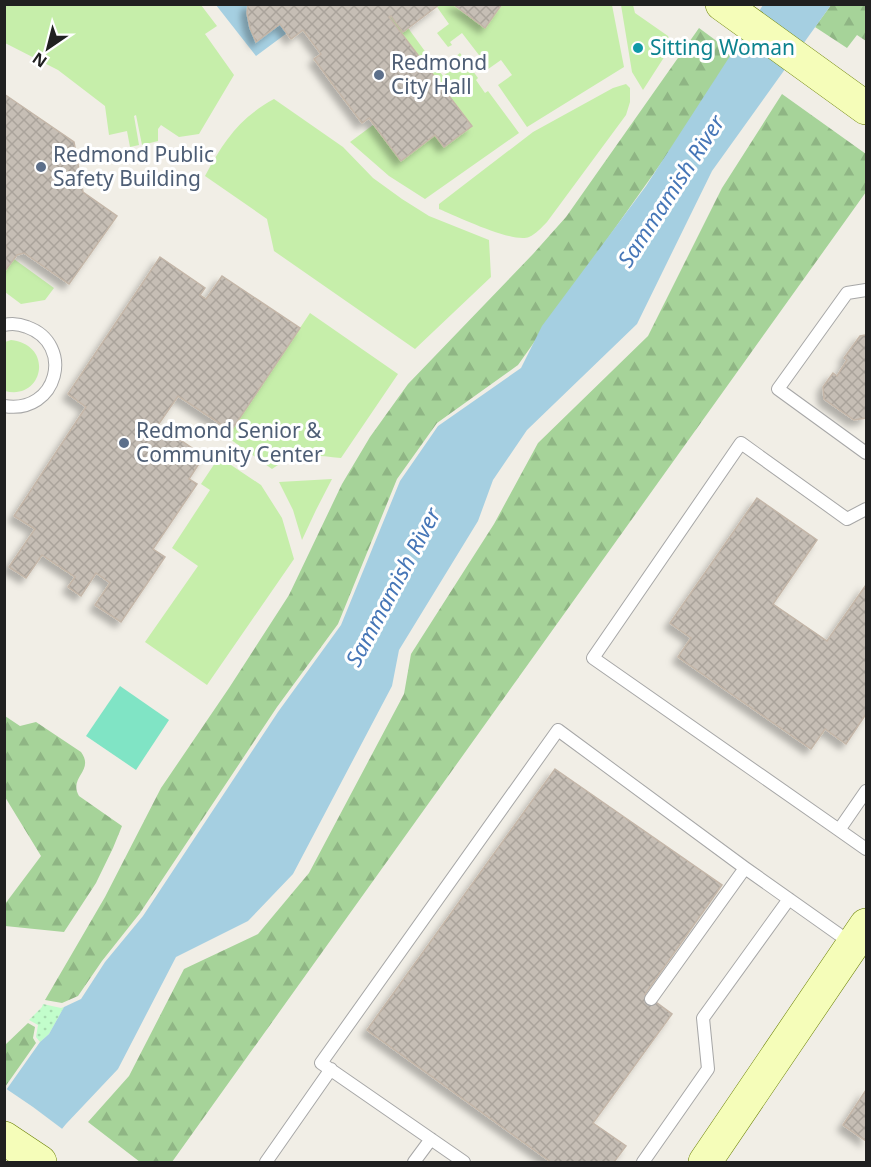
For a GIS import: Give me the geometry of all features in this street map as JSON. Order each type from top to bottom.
[{"type":"main road","points":[[722,4],[860,103]]},
{"type":"main road","points":[[705,1162],[860,935]]},
{"type":"main road","points":[[4,1138],[40,1162]]},
{"type":"lane","points":[[867,290],[847,293],[778,389],[867,453]]},
{"type":"lane","points":[[4,325],[22,325],[35,329],[53,350],[56,363],[49,389],[40,399],[27,406],[14,408],[4,406]]},
{"type":"lane","points":[[867,510],[847,519],[741,443],[593,658],[867,849]]},
{"type":"lane","points":[[464,1162],[321,1063],[558,730],[789,899],[860,935]]},
{"type":"lane","points":[[839,830],[867,791]]},
{"type":"lane","points":[[651,999],[745,868]]},
{"type":"lane","points":[[643,1162],[708,1069],[703,1018],[789,899]]},
{"type":"lane","points":[[266,1162],[331,1069]]},
{"type":"lane","points":[[414,1162],[430,1139]]},
{"type":"green space","points":[[4,5],[201,5],[217,26],[205,34],[234,75],[199,134],[179,137],[161,125],[158,129],[158,141],[142,145],[136,115],[134,116],[139,145],[130,147],[127,131],[109,135],[105,106],[58,70],[5,43]]},
{"type":"green space","points":[[453,5],[485,28],[502,5],[612,5],[624,67],[527,127],[498,85],[512,75],[501,60],[484,72],[477,63],[482,59],[462,33],[450,42],[452,45],[448,47],[437,33],[449,24],[437,7]]},
{"type":"green space","points":[[621,5],[633,5],[635,13],[668,36],[670,41],[670,48],[643,90],[632,72]]},
{"type":"green space","points":[[831,5],[866,5],[866,41],[857,35],[847,48],[815,27]]},
{"type":"green space","points":[[391,16],[403,32],[408,28],[443,76],[460,64],[455,57],[460,53],[478,78],[476,80],[485,93],[488,91],[519,133],[425,199],[389,176],[350,142],[373,125],[401,161],[435,135],[444,147],[472,126],[389,17]]},
{"type":"green space","points":[[699,28],[737,56],[518,365],[437,423],[397,479],[338,624],[277,707],[140,913],[78,996],[62,1003],[45,1000],[105,897],[161,788],[289,595],[342,484],[370,437],[408,384],[566,217]]},
{"type":"green space","points":[[626,84],[630,88],[630,102],[626,115],[547,222],[534,234],[522,238],[511,237],[439,209],[439,204],[533,132],[613,88]]},
{"type":"green space","points":[[782,94],[866,154],[866,192],[172,1162],[140,1162],[88,1122],[129,1076],[184,969],[258,934],[309,873],[404,694],[411,654],[494,524],[538,443],[648,336],[722,188]]},
{"type":"green space","points":[[274,99],[343,147],[373,178],[402,199],[429,216],[489,240],[491,277],[415,349],[274,251],[267,219],[205,176],[218,152],[233,132],[251,114]]},
{"type":"green space","points":[[14,259],[54,288],[45,300],[21,304],[5,292],[5,272]]},
{"type":"green space","points":[[310,313],[398,374],[341,458],[313,455],[297,457],[272,469],[227,437]]},
{"type":"green space","points":[[11,340],[25,344],[34,351],[38,361],[39,371],[35,381],[28,388],[18,392],[5,391],[5,342]]},
{"type":"green space","points":[[219,457],[261,485],[282,518],[294,559],[207,685],[145,642],[198,566],[172,548],[210,490],[201,484]]},
{"type":"green space","points":[[332,479],[302,540],[293,510],[279,482]]},
{"type":"green space","points":[[120,686],[169,720],[136,770],[86,736]]},
{"type":"green space","points":[[5,716],[20,726],[36,722],[81,752],[85,764],[77,784],[79,796],[122,826],[96,883],[64,932],[5,926],[5,904],[41,856],[5,797]]},
{"type":"green space","points":[[43,1004],[64,1007],[49,1034],[40,1042],[36,1037],[38,1025],[29,1020]]},
{"type":"green space","points":[[28,1023],[35,1027],[33,1038],[36,1043],[5,1087],[5,1045]]},
{"type":"water","points":[[216,5],[248,5],[249,19],[256,42],[280,24],[287,33],[256,56]]},
{"type":"water","name":"Sammamish River","points":[[763,5],[831,5],[712,171],[637,324],[527,430],[493,480],[478,521],[399,650],[392,686],[293,874],[248,921],[176,957],[118,1069],[66,1124],[35,1162],[5,1162],[4,1093],[40,1042],[49,1034],[64,1007],[81,999],[105,962],[143,916],[278,712],[341,625],[400,481],[438,426],[521,368],[542,326],[646,186]]},
{"type":"pier","points":[[5,1088],[65,1131],[39,1162],[4,1162]]},
{"type":"building","name":"Redmond City Hall","points":[[248,4],[440,4],[403,32],[391,16],[389,17],[472,126],[444,147],[435,135],[401,161],[369,118],[362,123],[337,90],[314,59],[321,54],[303,30],[291,39],[280,24],[256,42],[250,28]]},
{"type":"building","name":"Redmond City Hall","points":[[453,4],[502,4],[485,28]]},
{"type":"building","name":"Redmond Public Safety Building","points":[[4,94],[74,142],[83,192],[117,216],[69,284],[24,253],[17,255],[4,272],[4,250],[6,248],[5,243],[4,245]]},
{"type":"building","name":"Redmond Senior & Community Center","points":[[160,257],[205,288],[200,295],[206,299],[222,276],[300,328],[231,431],[178,396],[158,425],[204,456],[189,479],[197,484],[153,549],[165,557],[121,622],[95,605],[110,583],[96,573],[81,596],[68,587],[75,577],[42,555],[26,578],[9,567],[35,529],[14,516],[86,407],[68,394]]},
{"type":"building","points":[[866,335],[866,418],[854,420],[824,399],[823,387],[833,373],[837,376],[847,360],[844,358],[860,336]]},
{"type":"building","points":[[757,498],[817,540],[773,604],[827,641],[866,585],[866,714],[846,744],[825,729],[811,749],[678,657],[691,638],[670,623]]},
{"type":"building","points":[[555,769],[722,885],[645,994],[672,1014],[593,1123],[626,1146],[614,1162],[551,1162],[367,1030]]},
{"type":"building","points":[[866,1090],[866,1141],[843,1125]]},
{"type":"place","name":"Sitting Woman","points":[[638,48]]},
{"type":"place","name":"Redmond City Hall","points":[[379,75]]},
{"type":"place","name":"Redmond Public Safety Building","points":[[41,167]]},
{"type":"place","name":"Redmond Senior & Community Center","points":[[124,443]]}]
